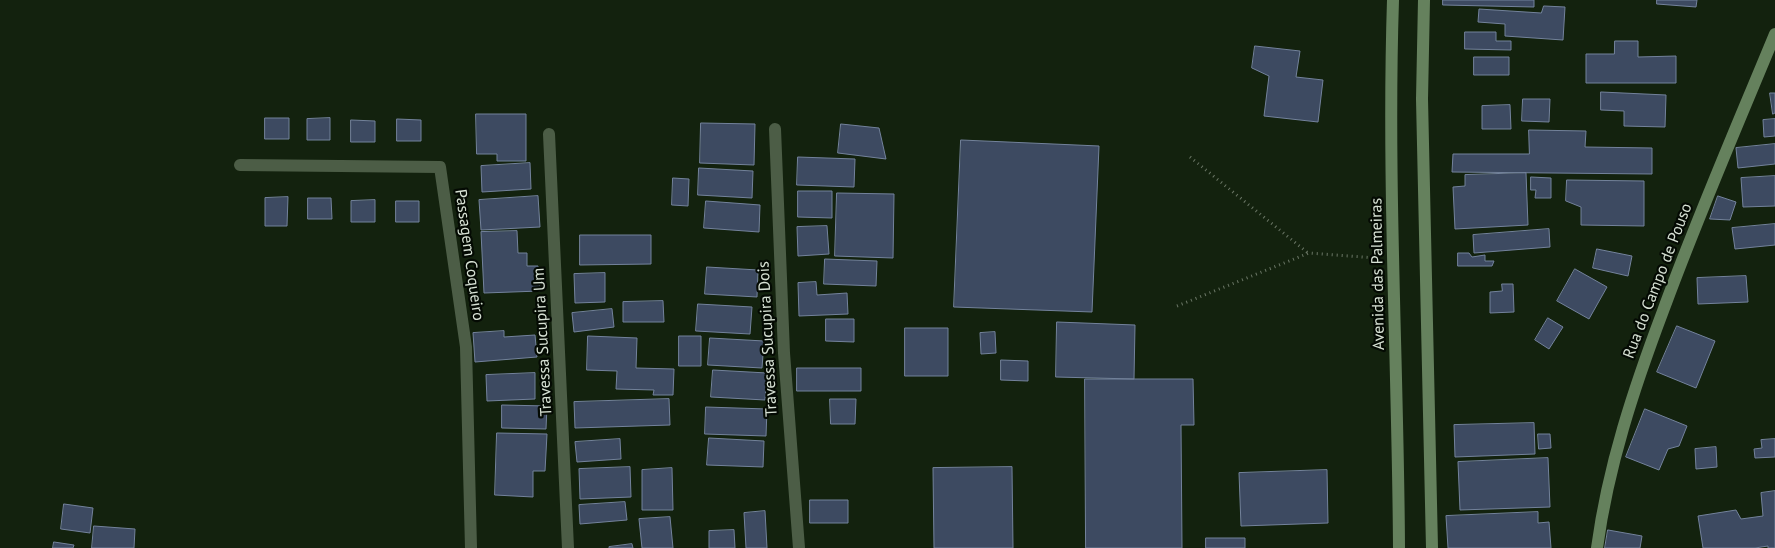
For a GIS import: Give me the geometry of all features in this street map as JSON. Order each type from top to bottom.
[{"type":"main road","name":"Avenida das Palmeiras","points":[[1393,0],[1390,86],[1399,548]]},
{"type":"main road","points":[[1424,0],[1422,99],[1432,548]]},
{"type":"main road","name":"Rua do Campo de Pouso","points":[[1597,548],[1608,483],[1640,374],[1678,269],[1775,34]]},
{"type":"street","name":"Travessa Sucupira Dois","points":[[775,129],[784,353],[798,548]]},
{"type":"street","name":"Travessa Sucupira Um","points":[[549,134],[568,548]]},
{"type":"street","name":"Passagem Coqueiro","points":[[240,165],[440,167],[466,347],[472,548]]},
{"type":"path","points":[[1190,158],[1309,253]]},
{"type":"path","points":[[1177,306],[1309,253],[1394,259]]},
{"type":"building","points":[[1443,0],[1534,0],[1534,7],[1443,5]]},
{"type":"building","points":[[1657,0],[1697,0],[1696,7],[1657,4]]},
{"type":"building","points":[[1544,6],[1565,7],[1563,40],[1505,36],[1505,24],[1478,22],[1479,9],[1541,13]]},
{"type":"building","points":[[1465,32],[1496,32],[1496,41],[1511,41],[1511,50],[1465,49]]},
{"type":"building","points":[[1615,41],[1638,41],[1638,57],[1676,56],[1676,83],[1586,83],[1586,54],[1614,54]]},
{"type":"building","points":[[1255,46],[1300,51],[1296,77],[1323,80],[1318,122],[1264,116],[1269,76],[1252,68]]},
{"type":"building","points":[[1474,57],[1509,57],[1509,75],[1474,75]]},
{"type":"building","points":[[1601,92],[1666,95],[1665,127],[1624,126],[1624,111],[1601,110]]},
{"type":"building","points":[[1770,93],[1775,93],[1775,113],[1773,114]]},
{"type":"building","points":[[1523,99],[1550,99],[1549,122],[1522,121]]},
{"type":"building","points":[[1510,105],[1511,129],[1482,129],[1482,106]]},
{"type":"building","points":[[476,114],[526,114],[526,161],[497,161],[497,154],[477,154]]},
{"type":"building","points":[[265,118],[289,118],[289,139],[265,139]]},
{"type":"building","points":[[330,118],[330,140],[307,140],[307,119]]},
{"type":"building","points":[[397,119],[421,120],[421,141],[397,141]]},
{"type":"building","points":[[1775,119],[1775,136],[1764,137],[1763,120]]},
{"type":"building","points":[[351,120],[375,121],[375,142],[351,142]]},
{"type":"building","points":[[701,123],[755,124],[754,165],[700,163]]},
{"type":"building","points":[[841,124],[879,128],[886,159],[838,153]]},
{"type":"building","points":[[1529,130],[1586,131],[1585,147],[1652,148],[1652,174],[1452,172],[1453,154],[1529,154]]},
{"type":"building","points":[[961,140],[1099,146],[1092,312],[954,307]]},
{"type":"building","points":[[1775,144],[1775,164],[1738,168],[1736,148]]},
{"type":"building","points":[[798,157],[855,159],[854,187],[797,185]]},
{"type":"building","points":[[530,163],[531,189],[482,192],[481,166]]},
{"type":"building","points":[[699,168],[753,171],[752,198],[698,195]]},
{"type":"building","points":[[1526,173],[1528,225],[1455,229],[1453,187],[1465,186],[1465,175]]},
{"type":"building","points":[[1775,176],[1775,206],[1743,207],[1741,178]]},
{"type":"building","points":[[1531,177],[1551,178],[1551,198],[1535,198],[1536,190],[1531,190]]},
{"type":"building","points":[[673,178],[689,179],[688,206],[672,205]]},
{"type":"building","points":[[1567,180],[1644,181],[1644,226],[1581,225],[1581,207],[1566,201]]},
{"type":"building","points":[[798,191],[832,191],[832,218],[798,217]]},
{"type":"building","points":[[837,193],[894,194],[893,258],[835,256]]},
{"type":"building","points":[[538,196],[540,227],[481,230],[479,200]]},
{"type":"building","points":[[1718,196],[1736,202],[1730,220],[1710,219]]},
{"type":"building","points":[[288,197],[287,226],[265,226],[265,198]]},
{"type":"building","points":[[308,198],[331,198],[332,219],[308,219]]},
{"type":"building","points":[[375,200],[375,222],[351,222],[351,201]]},
{"type":"building","points":[[396,201],[419,201],[419,222],[396,222]]},
{"type":"building","points":[[706,201],[760,205],[759,232],[704,228]]},
{"type":"building","points":[[1775,224],[1775,245],[1735,249],[1732,228]]},
{"type":"building","points":[[827,226],[829,254],[798,256],[797,227]]},
{"type":"building","points":[[1549,229],[1550,247],[1474,253],[1473,235]]},
{"type":"building","points":[[517,231],[518,253],[527,253],[527,266],[538,266],[540,291],[484,293],[481,232]]},
{"type":"building","points":[[580,235],[651,235],[651,264],[580,265]]},
{"type":"building","points":[[1597,249],[1632,256],[1628,276],[1593,268]]},
{"type":"building","points":[[1458,253],[1469,253],[1472,257],[1485,255],[1485,261],[1494,261],[1492,266],[1458,266]]},
{"type":"building","points":[[825,259],[877,261],[876,286],[824,284]]},
{"type":"building","points":[[707,267],[758,270],[757,297],[705,294]]},
{"type":"building","points":[[1575,269],[1607,287],[1589,319],[1557,301]]},
{"type":"building","points":[[605,273],[605,302],[575,303],[574,274]]},
{"type":"building","points":[[1746,276],[1748,302],[1698,304],[1697,278]]},
{"type":"building","points":[[816,282],[817,295],[847,293],[848,314],[799,316],[798,283]]},
{"type":"building","points":[[1502,284],[1513,284],[1514,312],[1490,313],[1490,292],[1502,291]]},
{"type":"building","points":[[663,301],[664,322],[623,322],[623,302]]},
{"type":"building","points":[[698,304],[752,307],[750,334],[696,331]]},
{"type":"building","points":[[612,309],[614,327],[574,332],[572,313]]},
{"type":"building","points":[[1548,318],[1563,327],[1549,349],[1535,340]]},
{"type":"building","points":[[826,319],[854,319],[854,342],[826,341]]},
{"type":"building","points":[[1057,322],[1135,325],[1134,379],[1056,377]]},
{"type":"building","points":[[1677,326],[1715,341],[1696,388],[1657,372]]},
{"type":"building","points":[[905,328],[948,328],[948,376],[905,376]]},
{"type":"building","points":[[504,331],[504,337],[535,335],[537,357],[475,362],[473,333]]},
{"type":"building","points":[[995,332],[996,353],[981,354],[980,333]]},
{"type":"building","points":[[588,336],[637,338],[636,368],[674,369],[673,395],[653,395],[654,390],[616,389],[617,371],[587,370]]},
{"type":"building","points":[[679,336],[701,336],[701,366],[679,366]]},
{"type":"building","points":[[710,338],[764,341],[762,368],[708,365]]},
{"type":"building","points":[[1001,360],[1028,361],[1028,381],[1001,380]]},
{"type":"building","points":[[797,368],[861,368],[861,391],[797,391]]},
{"type":"building","points":[[713,370],[767,373],[765,400],[711,397]]},
{"type":"building","points":[[535,373],[535,399],[487,401],[486,375]]},
{"type":"building","points":[[1085,379],[1193,379],[1194,425],[1181,425],[1182,548],[1086,548]]},
{"type":"building","points":[[669,399],[670,425],[575,428],[574,402]]},
{"type":"building","points":[[830,399],[856,399],[855,424],[831,424]]},
{"type":"building","points":[[502,405],[547,406],[546,429],[502,428]]},
{"type":"building","points":[[706,407],[767,409],[766,436],[705,434]]},
{"type":"building","points":[[1645,409],[1687,426],[1679,446],[1668,449],[1659,470],[1626,457]]},
{"type":"building","points":[[1534,423],[1535,454],[1455,457],[1454,425]]},
{"type":"building","points":[[497,433],[547,434],[545,471],[533,471],[533,497],[495,495]]},
{"type":"building","points":[[1538,434],[1550,434],[1551,448],[1539,449]]},
{"type":"building","points":[[709,438],[764,441],[763,467],[707,465]]},
{"type":"building","points":[[620,439],[621,459],[577,462],[575,442]]},
{"type":"building","points":[[1775,439],[1775,457],[1755,458],[1754,449],[1762,448],[1761,440]]},
{"type":"building","points":[[1716,447],[1717,467],[1696,469],[1695,449]]},
{"type":"building","points":[[1548,458],[1550,507],[1460,510],[1458,462]]},
{"type":"building","points":[[630,467],[631,497],[580,499],[579,469]]},
{"type":"building","points":[[1012,467],[1013,548],[934,548],[933,468]]},
{"type":"building","points":[[672,468],[673,510],[642,510],[642,470]]},
{"type":"building","points":[[1327,470],[1328,523],[1241,526],[1239,473]]},
{"type":"building","points":[[1775,491],[1775,548],[1768,548],[1768,546],[1755,548],[1703,548],[1698,516],[1736,510],[1741,519],[1763,516],[1761,493]]},
{"type":"building","points":[[810,500],[848,500],[848,523],[810,523]]},
{"type":"building","points":[[625,502],[627,520],[580,524],[579,505]]},
{"type":"building","points":[[64,504],[93,508],[90,533],[61,529]]},
{"type":"building","points":[[765,511],[767,548],[746,548],[744,513]]},
{"type":"building","points":[[1538,512],[1538,523],[1549,522],[1551,548],[1448,548],[1446,516]]},
{"type":"building","points":[[670,517],[673,548],[642,548],[639,519]]},
{"type":"building","points":[[94,526],[135,529],[134,548],[92,548]]},
{"type":"building","points":[[734,530],[735,548],[709,548],[709,531]]},
{"type":"building","points":[[1608,530],[1642,536],[1640,548],[1605,548]]},
{"type":"building","points":[[1206,538],[1245,538],[1245,548],[1206,548]]},
{"type":"building","points":[[54,542],[74,545],[73,548],[53,548]]},
{"type":"building","points":[[632,544],[633,548],[609,548],[609,547]]}]
